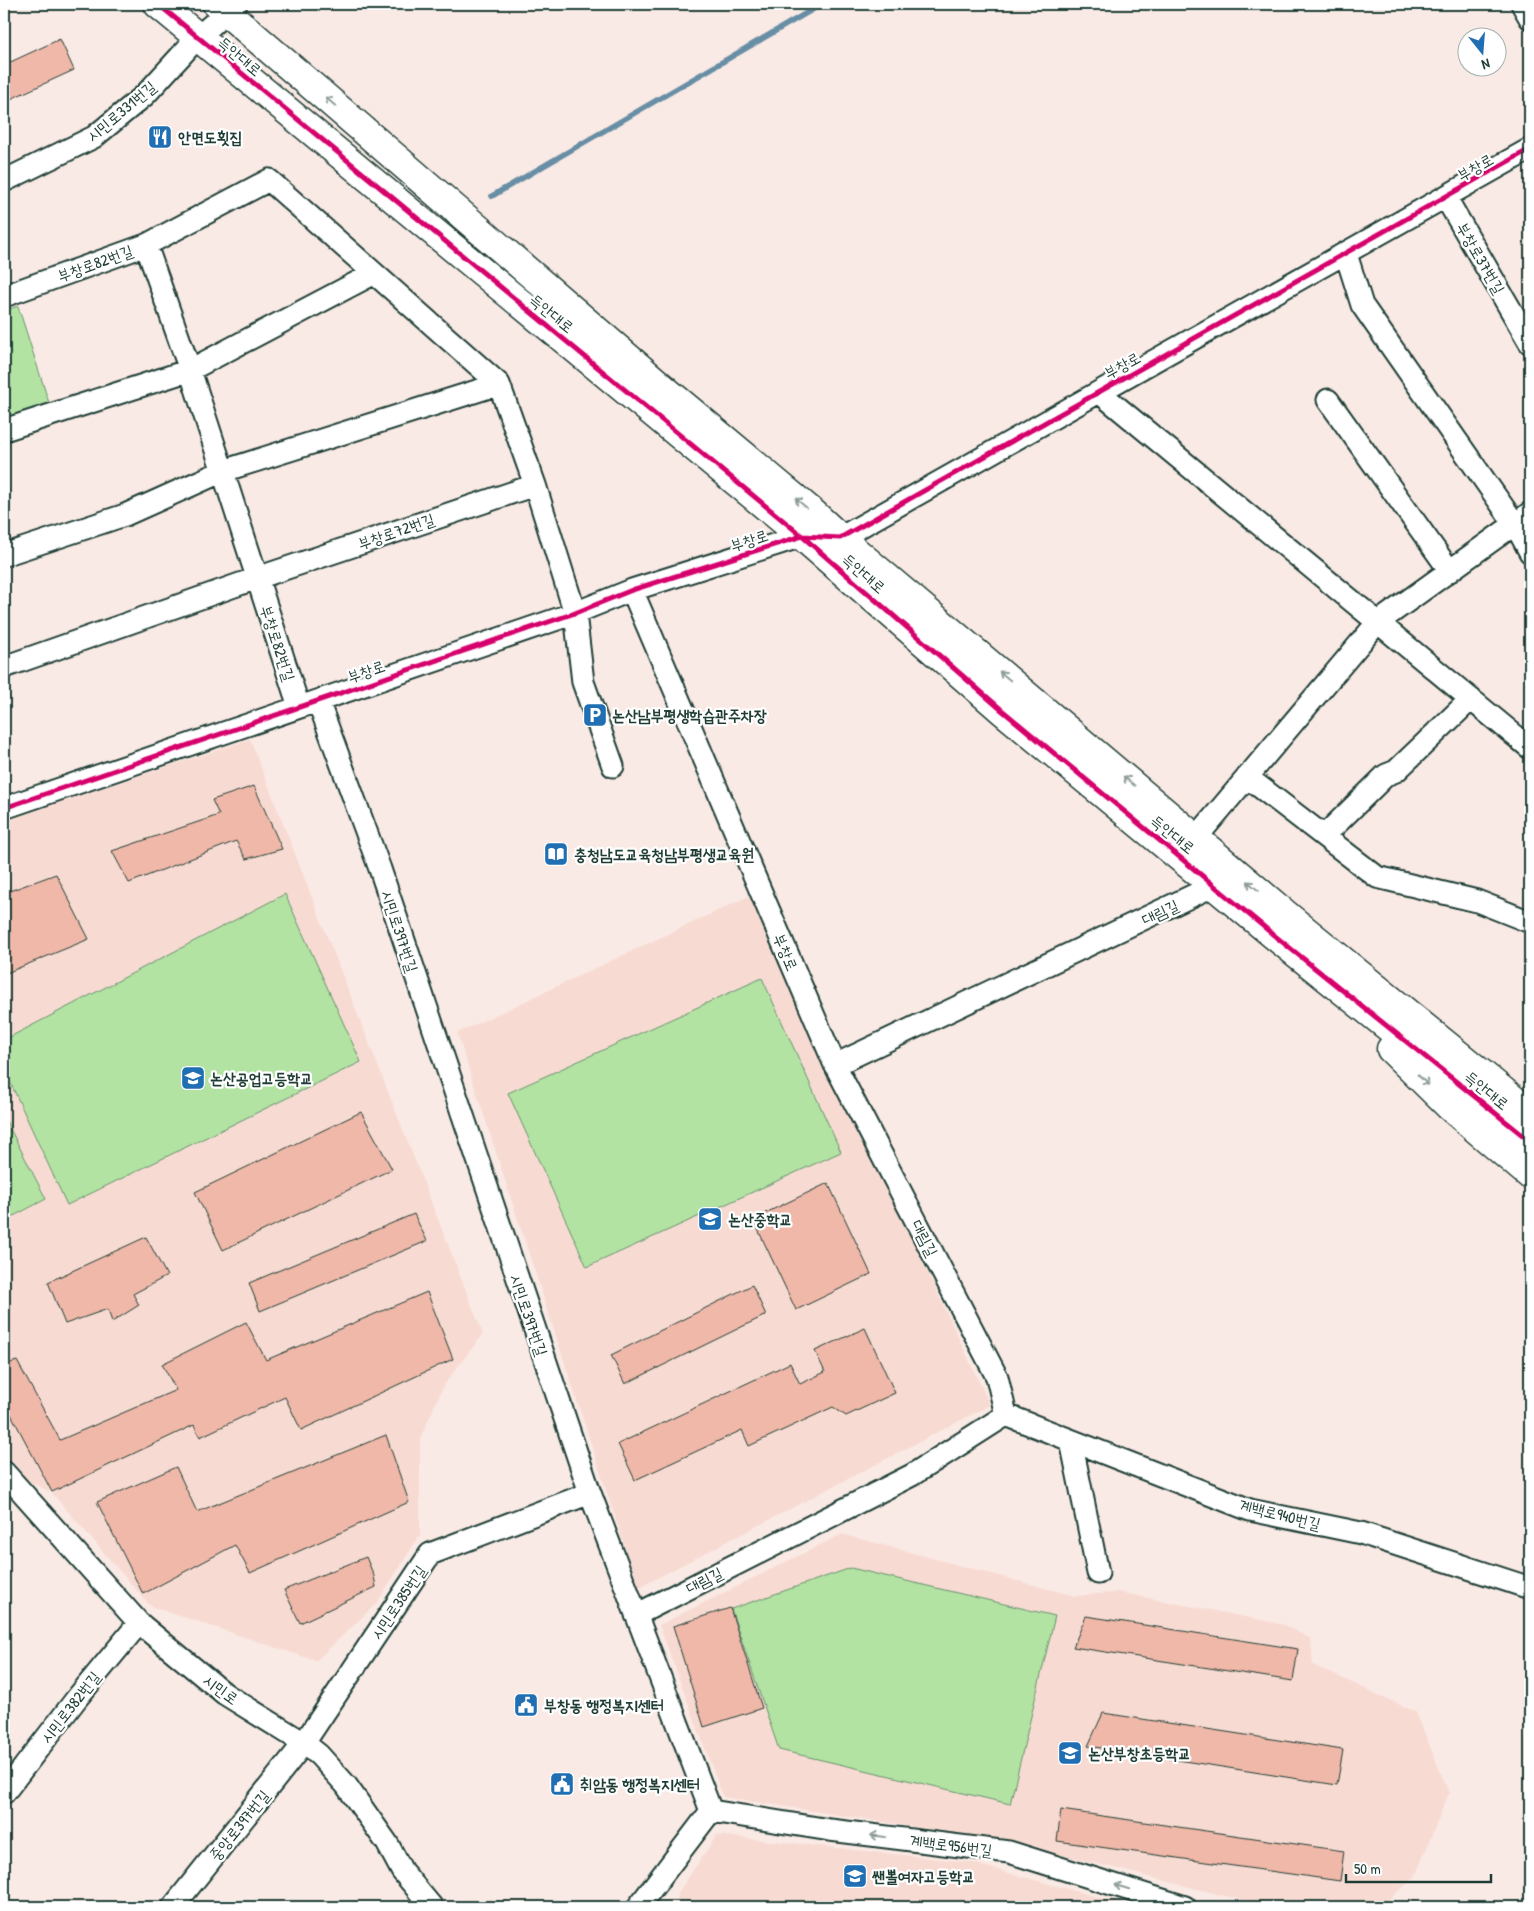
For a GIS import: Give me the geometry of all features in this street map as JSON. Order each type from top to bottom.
[{"type":"street","name":"득안대로","points":[[158,4],[802,536],[1003,711],[1216,885],[1283,927],[1530,1112]]},
{"type":"street","points":[[1522,4],[1530,18]]},
{"type":"street","name":"득안대로","points":[[227,7],[669,393],[1196,838],[1283,927],[1530,1141]]},
{"type":"street","name":"시민로331번길","points":[[4,180],[94,137],[145,95],[227,7]]},
{"type":"street","name":"부창로","points":[[4,808],[575,613],[632,590],[802,536],[840,538],[1530,149]]},
{"type":"street","points":[[146,245],[269,180],[499,384],[535,485],[575,613],[583,682],[613,766]]},
{"type":"street","name":"부창로37번길","points":[[1446,198],[1530,343]]},
{"type":"street","name":"부창로82번길","points":[[4,296],[146,245],[190,370],[257,578],[309,704]]},
{"type":"street","points":[[1346,254],[1362,305],[1523,519],[1530,552]]},
{"type":"street","points":[[4,430],[190,370],[373,274]]},
{"type":"street","points":[[4,555],[125,515],[223,471],[499,384]]},
{"type":"street","points":[[1099,392],[1377,623],[1471,699],[1516,730],[1530,748]]},
{"type":"street","points":[[1328,400],[1450,571]]},
{"type":"street","name":"부창로72번길","points":[[257,578],[535,485]]},
{"type":"street","points":[[1196,838],[1377,623],[1523,519]]},
{"type":"street","points":[[4,667],[257,578]]},
{"type":"street","name":"부창로","points":[[632,590],[835,1065]]},
{"type":"street","points":[[1324,836],[1386,775],[1396,772],[1471,699]]},
{"type":"street","name":"시민로397번길","points":[[309,704],[380,869],[590,1493],[711,1812]]},
{"type":"street","points":[[1247,777],[1377,876],[1477,901],[1530,922]]},
{"type":"street","name":"대림길","points":[[636,1615],[912,1475],[1006,1415],[997,1377],[835,1065],[1216,885]]},
{"type":"street","points":[[1283,927],[1480,1055],[1530,1096]]},
{"type":"street","points":[[1283,927],[1449,1106],[1530,1175]]},
{"type":"street","name":"계백로940번길","points":[[1006,1415],[1250,1510],[1361,1533],[1530,1588]]},
{"type":"street","points":[[1071,1441],[1098,1573]]},
{"type":"street","name":"시민로","points":[[4,1472],[139,1623],[225,1694],[304,1743],[319,1755],[346,1785],[387,1843],[402,1871],[432,1907]]},
{"type":"street","name":"시민로385번길","points":[[304,1743],[430,1554],[590,1493]]},
{"type":"street","name":"시민로382번길","points":[[4,1793],[76,1698],[139,1623]]},
{"type":"street","name":"중앙로397번길","points":[[174,1907],[304,1743]]},
{"type":"street","points":[[638,1907],[711,1812]]},
{"type":"street","name":"계백로956번길","points":[[711,1812],[830,1830],[1009,1852],[1185,1907]]},
{"type":"shaded area","name":"논산공업고등학교","points":[[250,739],[483,1334],[444,1385],[420,1439],[420,1535],[377,1603],[316,1661],[150,1606],[52,1493],[28,1481],[4,1450],[4,821]]},
{"type":"shaded area","name":"논산중학교","points":[[751,895],[990,1405],[638,1588],[457,1033]]},
{"type":"shaded area","name":"논산부창초등학교","points":[[842,1534],[1075,1596],[1118,1592],[1282,1624],[1311,1639],[1313,1665],[1416,1712],[1449,1793],[1415,1877],[1380,1907],[1269,1907],[1005,1841],[723,1797],[659,1625]]},
{"type":"shaded area","name":"쌘뽈여자고등학교","points":[[717,1835],[969,1862],[1134,1907],[675,1907],[679,1891]]},
{"type":"green space","points":[[18,306],[51,409],[4,424],[4,311]]},
{"type":"green space","points":[[285,894],[361,1062],[67,1205],[4,1069],[4,1040]]},
{"type":"green space","points":[[762,978],[841,1152],[587,1267],[508,1093]]},
{"type":"green space","points":[[4,1117],[46,1199],[4,1221]]},
{"type":"green space","points":[[851,1568],[1055,1616],[1010,1804],[779,1750],[731,1609]]},
{"type":"building","points":[[60,39],[74,70],[4,102],[4,65]]},
{"type":"building","points":[[254,786],[282,849],[246,859],[236,841],[129,883],[112,851],[219,815],[212,800]]},
{"type":"building","points":[[56,874],[89,939],[4,974],[4,893]]},
{"type":"building","points":[[361,1112],[392,1169],[223,1250],[195,1192]]},
{"type":"building","points":[[828,1183],[871,1274],[796,1310],[753,1219]]},
{"type":"building","points":[[414,1214],[427,1241],[260,1311],[249,1283]]},
{"type":"building","points":[[146,1237],[167,1276],[133,1294],[139,1305],[112,1322],[108,1309],[65,1324],[48,1282]]},
{"type":"building","points":[[752,1285],[766,1315],[625,1384],[611,1355]]},
{"type":"building","points":[[427,1292],[453,1359],[301,1430],[285,1397],[200,1437],[194,1425],[52,1492],[4,1401],[4,1365],[17,1361],[60,1440],[176,1390],[162,1364],[246,1322],[266,1360]]},
{"type":"building","points":[[865,1328],[895,1393],[846,1416],[833,1407],[749,1446],[742,1430],[635,1480],[618,1444],[790,1363],[800,1384],[825,1372],[815,1351]]},
{"type":"building","points":[[386,1435],[409,1502],[250,1573],[235,1545],[143,1594],[97,1502],[176,1467],[197,1512]]},
{"type":"building","points":[[366,1557],[374,1576],[376,1587],[300,1623],[284,1590]]},
{"type":"building","points":[[730,1608],[762,1708],[704,1727],[673,1626]]},
{"type":"building","points":[[1086,1616],[1298,1649],[1293,1681],[1073,1647]]},
{"type":"building","points":[[1103,1713],[1343,1750],[1337,1785],[1088,1746]]},
{"type":"building","points":[[1061,1810],[1344,1851],[1340,1881],[1057,1841]]},
{"type":"waterway","points":[[492,196],[822,4]]},
{"type":"cycle path","points":[[158,4],[802,536],[1003,711],[1275,936],[1530,1141]]},
{"type":"cycle path","points":[[4,808],[575,613],[632,590],[802,536],[840,538],[1530,149]]},
{"type":"place","name":"안면도횟집","points":[[160,137]]},
{"type":"place","name":"논산남부평생학습관주차장","points":[[595,715]]},
{"type":"place","name":"충청남도교육청남부평생교육원","points":[[556,854]]},
{"type":"place","name":"논산공업고등학교","points":[[193,1078]]},
{"type":"place","name":"논산중학교","points":[[710,1219]]},
{"type":"place","name":"부창동 행정복지센터","points":[[526,1705]]},
{"type":"place","name":"논산부창초등학교","points":[[1070,1753]]},
{"type":"place","name":"취암동 행정복지센터","points":[[562,1784]]},
{"type":"place","name":"쌘뽈여자고등학교","points":[[855,1876]]}]
